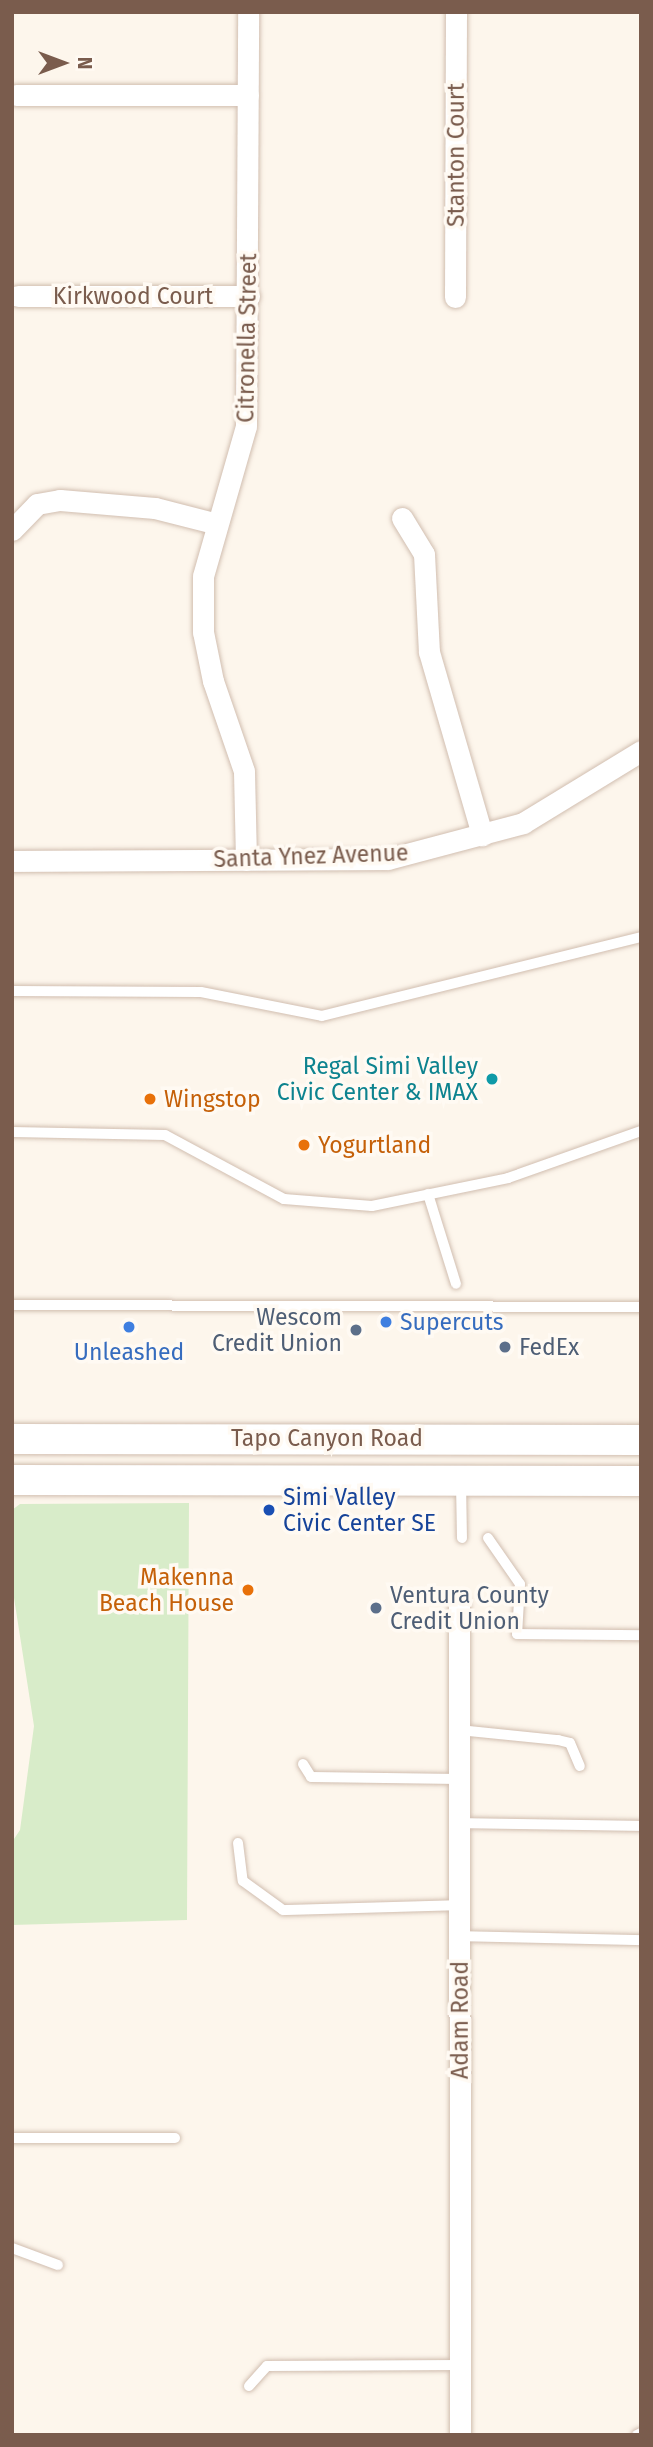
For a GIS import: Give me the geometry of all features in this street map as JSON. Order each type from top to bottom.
[{"type":"main road","name":"Tapo Canyon Road","points":[[12,1438],[641,1440]]},
{"type":"main road","name":"Tapo Canyon Road","points":[[12,1480],[641,1481]]},
{"type":"street","name":"Citronella Street","points":[[246,860],[244,771],[203,632],[203,576],[214,523],[246,426],[249,296],[248,12]]},
{"type":"street","name":"Stanton Court","points":[[456,12],[456,297]]},
{"type":"street","points":[[16,95],[248,95]]},
{"type":"street","name":"Kirkwood Court","points":[[18,296],[249,296]]},
{"type":"street","points":[[12,530],[37,504],[51,501],[155,508],[214,523]]},
{"type":"street","points":[[402,518],[424,554],[429,652],[482,835]]},
{"type":"street","name":"Santa Ynez Avenue","points":[[12,861],[388,859],[482,835],[558,807],[641,751]]},
{"type":"street","name":"Adam Road","points":[[459,1604],[460,2435]]},
{"type":"lane","points":[[12,991],[201,992],[322,1016],[641,937]]},
{"type":"lane","points":[[12,1132],[175,1137],[284,1199],[310,1205],[372,1206],[509,1178],[641,1131]]},
{"type":"lane","points":[[428,1194],[456,1284]]},
{"type":"lane","points":[[12,1305],[641,1307]]},
{"type":"lane","points":[[461,1482],[462,1538]]},
{"type":"lane","points":[[488,1538],[520,1584],[517,1634],[641,1635]]},
{"type":"lane","points":[[459,1730],[558,1740],[570,1744],[580,1766]]},
{"type":"lane","points":[[303,1764],[312,1777],[459,1779]]},
{"type":"lane","points":[[459,1823],[641,1826]]},
{"type":"lane","points":[[238,1843],[243,1881],[283,1910],[459,1905]]},
{"type":"lane","points":[[459,1936],[641,1940]]},
{"type":"lane","points":[[12,2138],[175,2138]]},
{"type":"lane","points":[[12,2248],[58,2266]]},
{"type":"lane","points":[[249,2386],[267,2366],[460,2365]]},
{"type":"green space","points":[[189,1503],[187,1920],[12,1925],[12,1842],[20,1830],[34,1726],[12,1585],[12,1510],[20,1504]]},
{"type":"place","name":"Regal Simi Valley Civic Center & IMAX","points":[[492,1079]]},
{"type":"place","name":"Wingstop","points":[[150,1099]]},
{"type":"place","name":"Yogurtland","points":[[304,1145]]},
{"type":"place","name":"Supercuts","points":[[386,1322]]},
{"type":"place","name":"Unleashed","points":[[129,1327]]},
{"type":"place","name":"Wescom Credit Union","points":[[356,1330]]},
{"type":"place","name":"FedEx","points":[[505,1347]]},
{"type":"place","name":"Simi Valley Civic Center SE","points":[[269,1510]]},
{"type":"place","name":"Makenna Beach House","points":[[248,1590]]},
{"type":"place","name":"Ventura County Credit Union","points":[[376,1608]]}]
